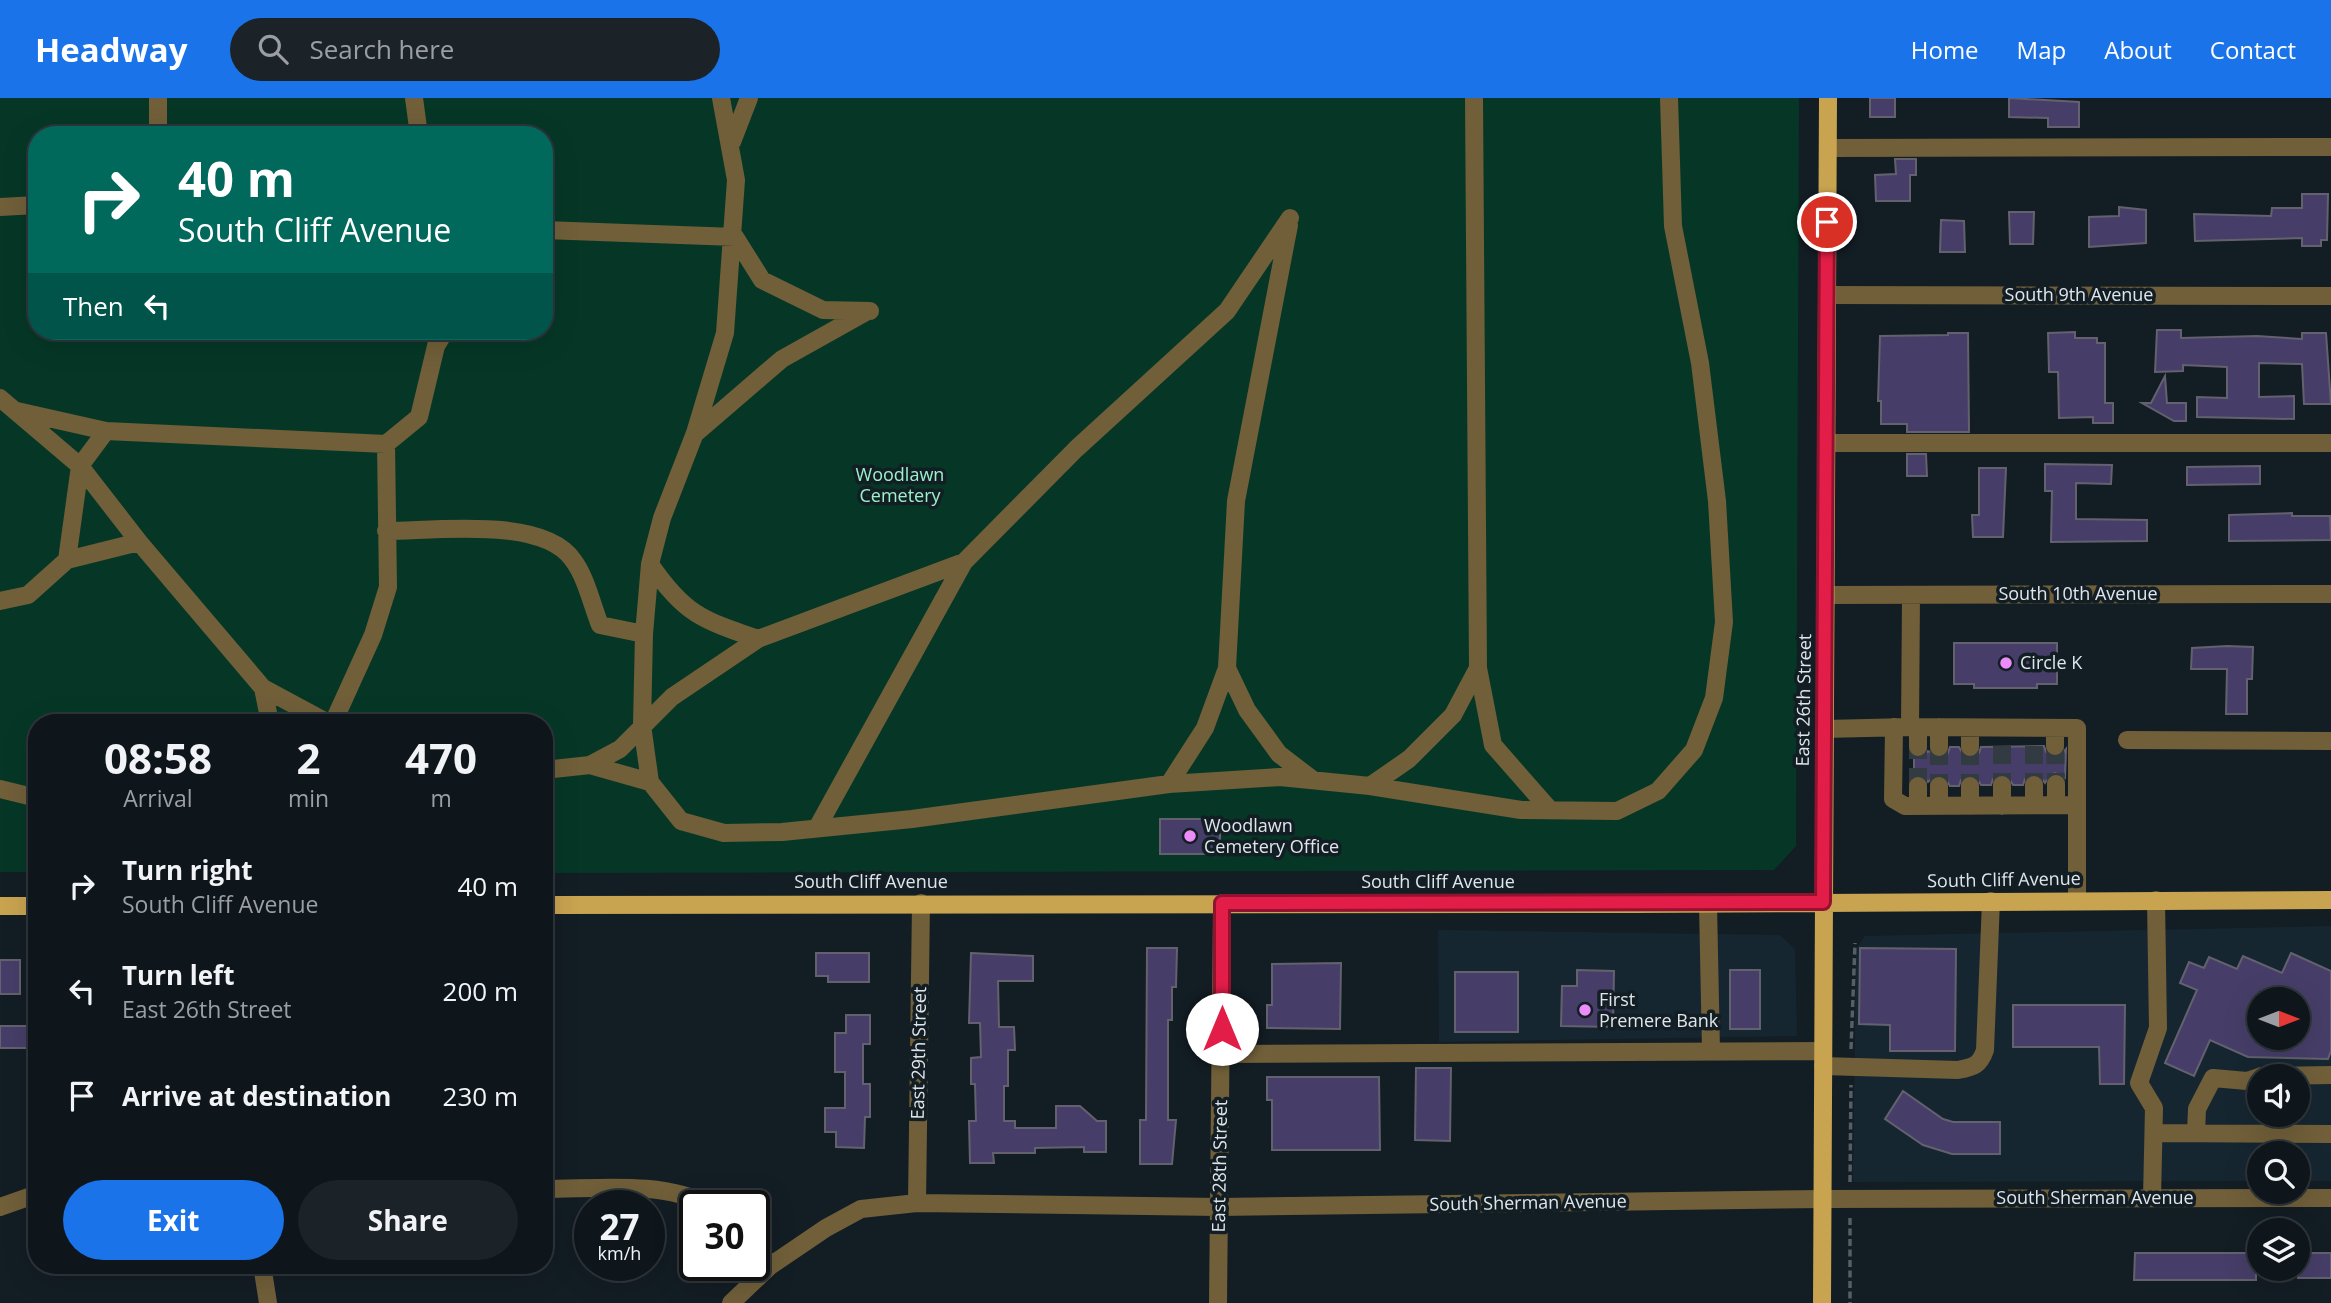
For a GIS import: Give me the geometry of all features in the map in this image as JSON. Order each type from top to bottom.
[{"type":"main road","name":"East 26th Street","points":[[1822,1303],[1828,98]]},
{"type":"main road","name":"South Cliff Avenue","points":[[553,905],[1708,904],[2331,900]]},
{"type":"main road","points":[[0,906],[28,906]]},
{"type":"street","points":[[158,98],[158,126]]},
{"type":"street","points":[[414,98],[418,126]]},
{"type":"street","points":[[721,98],[732,142],[736,180],[735,237],[725,333],[695,433],[662,518],[650,564],[643,634],[642,725],[650,782],[681,821],[724,833],[817,828],[1046,803],[1169,784],[1280,777],[1370,786],[1521,810],[1617,811],[1658,791],[1694,750],[1714,698],[1724,622],[1717,500],[1700,363],[1673,226],[1669,98]]},
{"type":"street","points":[[732,142],[750,98]]},
{"type":"street","points":[[1474,98],[1478,668],[1493,745],[1550,810]]},
{"type":"street","points":[[1828,148],[2331,147]]},
{"type":"street","points":[[0,207],[28,205]]},
{"type":"street","points":[[817,828],[964,562],[1076,449],[1227,311],[1290,218],[1236,500],[1227,668],[1205,728],[1169,784]]},
{"type":"street","points":[[553,230],[735,237]]},
{"type":"street","points":[[695,433],[782,359],[870,311],[823,310],[762,280],[735,237]]},
{"type":"street","name":"South 9th Avenue","points":[[1827,295],[2331,296]]},
{"type":"street","points":[[15,411],[106,430],[386,444],[419,417],[436,346],[440,340]]},
{"type":"street","points":[[0,398],[80,466],[139,542],[264,688],[313,714]]},
{"type":"street","points":[[67,560],[80,466],[106,430]]},
{"type":"street","points":[[1826,443],[2331,443]]},
{"type":"street","points":[[334,714],[373,635],[388,587],[386,444]]},
{"type":"street","points":[[386,531],[516,531],[546,538],[573,559],[600,625],[643,634]]},
{"type":"street","points":[[0,601],[27,595],[67,560],[139,542]]},
{"type":"street","points":[[553,770],[590,765],[620,749],[671,697],[758,639],[964,562]]},
{"type":"street","points":[[650,564],[671,594],[706,622],[758,639]]},
{"type":"street","points":[[1911,594],[1907,727],[1893,799],[1905,806],[2077,806]]},
{"type":"street","name":"South 10th Avenue","points":[[1826,595],[2331,594]]},
{"type":"street","points":[[1227,668],[1247,710],[1279,754],[1313,780]]},
{"type":"street","points":[[1370,786],[1409,759],[1453,715],[1478,668]]},
{"type":"street","points":[[264,688],[268,714]]},
{"type":"street","points":[[1907,727],[1918,747]]},
{"type":"street","points":[[1938,727],[1938,747]]},
{"type":"street","points":[[1824,729],[1970,728],[2002,737],[2055,737],[2077,729],[2077,900]]},
{"type":"street","points":[[1970,728],[1970,747]]},
{"type":"street","points":[[2127,740],[2331,741]]},
{"type":"street","points":[[590,765],[650,782]]},
{"type":"street","points":[[2056,784],[2056,806]]},
{"type":"street","points":[[2002,785],[2002,806]]},
{"type":"street","points":[[2034,785],[2034,806]]},
{"type":"street","points":[[1917,786],[1917,806]]},
{"type":"street","points":[[1938,786],[1938,806]]},
{"type":"street","points":[[1970,786],[1970,806]]},
{"type":"street","points":[[0,789],[28,796]]},
{"type":"street","points":[[2151,1198],[2154,1108],[2138,1083],[2158,1028],[2155,900]]},
{"type":"street","points":[[1221,1054],[1711,1051],[1823,1058],[1851,1066],[1958,1070],[1974,1068],[1981,1061],[1985,1049],[1991,901]]},
{"type":"street","name":"East 29th Street","points":[[917,1203],[921,903]]},
{"type":"street","name":"East 28th Street","points":[[1218,1303],[1222,903]]},
{"type":"street","points":[[1708,904],[1711,1051]]},
{"type":"street","points":[[2310,1076],[2331,1075]]},
{"type":"street","points":[[2196,1133],[2197,1109],[2213,1078],[2247,1081]]},
{"type":"street","points":[[2154,1133],[2331,1134]]},
{"type":"street","points":[[553,1189],[646,1189],[679,1194]]},
{"type":"street","points":[[0,1207],[28,1197]]},
{"type":"street","name":"South Sherman Avenue","points":[[770,1266],[826,1227],[860,1209],[917,1203],[1219,1207],[1823,1199],[2331,1198]]},
{"type":"street","points":[[263,1274],[268,1303]]},
{"type":"street","name":"South Sherman Avenue","points":[[731,1303],[754,1281]]},
{"type":"path","points":[[1850,1303],[1851,1066],[1855,943]]},
{"type":"shaded area","points":[[2331,926],[2331,1181],[2310,1181],[2310,1141],[2247,1141],[2247,1181],[1853,1182],[1856,949],[1865,936]]},
{"type":"shaded area","points":[[1438,930],[1780,935],[1795,949],[1797,1036],[1439,1042]]},
{"type":"green space","name":"Woodlawn Cemetery","points":[[0,98],[1799,98],[1796,846],[1774,870],[553,873],[553,714],[28,714],[28,872],[0,872]]},
{"type":"building","points":[[1870,98],[1895,98],[1895,117],[1870,117]]},
{"type":"building","points":[[2009,98],[2079,102],[2079,127],[2048,127],[2048,118],[2009,117]]},
{"type":"building","points":[[1895,159],[1916,159],[1916,175],[1910,175],[1910,201],[1876,201],[1875,175],[1896,174]]},
{"type":"building","points":[[2302,194],[2328,194],[2327,240],[2321,240],[2321,246],[2302,246],[2302,238],[2195,241],[2194,214],[2271,216],[2272,208],[2302,208]]},
{"type":"building","points":[[2119,207],[2146,210],[2146,243],[2089,247],[2089,217],[2119,216]]},
{"type":"building","points":[[2009,212],[2034,212],[2033,244],[2010,244]]},
{"type":"building","points":[[1941,220],[1964,221],[1965,252],[1940,252]]},
{"type":"building","points":[[2157,330],[2181,330],[2181,338],[2257,336],[2302,339],[2302,333],[2326,333],[2331,404],[2304,404],[2302,364],[2259,363],[2259,397],[2294,396],[2294,419],[2197,417],[2197,397],[2227,398],[2227,367],[2183,365],[2183,371],[2155,372]]},
{"type":"building","points":[[2075,332],[2075,338],[2097,338],[2097,343],[2105,343],[2105,403],[2113,403],[2113,423],[2093,423],[2093,417],[2059,418],[2058,372],[2049,372],[2048,333]]},
{"type":"building","points":[[1968,333],[1969,432],[1907,432],[1907,424],[1881,424],[1881,401],[1878,401],[1880,336]]},
{"type":"building","points":[[2165,376],[2167,403],[2186,403],[2186,421],[2174,421],[2142,403],[2151,403]]},
{"type":"building","points":[[1907,454],[1926,454],[1927,476],[1907,476]]},
{"type":"building","points":[[2045,464],[2112,465],[2111,484],[2076,483],[2076,519],[2147,520],[2147,541],[2051,542],[2052,491],[2045,491]]},
{"type":"building","points":[[2260,466],[2260,484],[2187,485],[2187,467]]},
{"type":"building","points":[[1979,468],[2006,468],[2003,537],[1973,537],[1972,515],[1979,515]]},
{"type":"building","points":[[2292,513],[2292,516],[2330,516],[2331,540],[2229,541],[2229,515]]},
{"type":"building","name":"Circle K","points":[[1954,643],[2057,643],[2057,684],[2037,684],[2037,688],[1974,688],[1974,684],[1954,684]]},
{"type":"building","points":[[2253,647],[2252,679],[2247,679],[2247,714],[2226,714],[2227,669],[2191,669],[2192,648]]},
{"type":"building","points":[[2044,746],[2046,752],[2054,757],[2061,755],[2066,749],[2065,778],[2055,773],[2050,775],[2045,783],[2040,776],[2033,774],[2025,779],[2023,785],[2013,785],[2008,776],[2001,774],[1993,779],[1991,785],[1981,785],[1976,777],[1969,775],[1961,780],[1959,786],[1950,786],[1944,776],[1934,776],[1928,782],[1923,776],[1914,776],[1914,757],[1923,757],[1928,751],[1940,758],[1948,753],[1950,747],[1959,747],[1964,756],[1971,758],[1979,753],[1981,747]]},
{"type":"building","name":"Woodlawn Cemetery Office","points":[[1160,819],[1220,819],[1220,854],[1160,854]]},
{"type":"building","points":[[1147,948],[1177,948],[1176,987],[1172,987],[1172,1020],[1168,1020],[1168,1120],[1176,1120],[1172,1164],[1140,1164],[1140,1120],[1146,1120]]},
{"type":"building","points":[[1860,948],[1956,949],[1955,1051],[1890,1051],[1890,1025],[1859,1024]]},
{"type":"building","points":[[816,953],[869,953],[869,982],[828,982],[828,976],[816,976]]},
{"type":"building","points":[[971,953],[1033,956],[1033,981],[998,981],[999,1027],[1014,1027],[1015,1050],[1008,1050],[1004,1121],[1015,1121],[1015,1128],[1056,1128],[1056,1106],[1080,1106],[1097,1121],[1106,1121],[1106,1152],[1084,1152],[1084,1147],[1035,1148],[1035,1153],[993,1153],[994,1163],[970,1163],[969,1121],[976,1121],[971,1058],[981,1057],[980,1023],[969,1023]]},
{"type":"building","points":[[2291,953],[2331,971],[2331,1051],[2328,1059],[2248,1057],[2210,1040],[2194,1076],[2165,1063],[2197,990],[2180,983],[2189,962],[2204,968],[2209,957],[2237,969],[2243,956],[2282,973]]},
{"type":"building","points":[[0,960],[20,960],[20,994],[0,994]]},
{"type":"building","points":[[1341,963],[1340,1029],[1267,1028],[1267,1005],[1272,1005],[1272,964]]},
{"type":"building","points":[[1577,970],[1614,971],[1613,1027],[1561,1026],[1562,986],[1577,986]]},
{"type":"building","points":[[1730,970],[1760,970],[1760,1029],[1730,1029]]},
{"type":"building","points":[[1455,972],[1518,972],[1518,1032],[1455,1032]]},
{"type":"building","points":[[2013,1005],[2125,1005],[2124,1084],[2100,1084],[2099,1047],[2013,1047]]},
{"type":"building","points":[[846,1015],[870,1015],[870,1044],[863,1044],[863,1084],[870,1084],[870,1117],[865,1117],[864,1148],[836,1147],[836,1132],[825,1132],[825,1108],[845,1108],[845,1072],[835,1072],[835,1033],[846,1033]]},
{"type":"building","points":[[0,1026],[28,1026],[28,1048],[0,1048]]},
{"type":"building","points":[[1416,1068],[1451,1068],[1450,1141],[1415,1140]]},
{"type":"building","points":[[1267,1077],[1379,1077],[1380,1150],[1272,1150],[1272,1100],[1267,1100]]},
{"type":"building","points":[[1903,1091],[1943,1119],[1953,1122],[2000,1122],[2000,1154],[1952,1154],[1923,1145],[1885,1119]]},
{"type":"building","points":[[2135,1253],[2247,1253],[2247,1280],[2134,1280]]},
{"type":"building","points":[[2310,1253],[2331,1253],[2331,1278],[2310,1278]]},
{"type":"tunnel","points":[[2002,746],[2002,785]]},
{"type":"tunnel","points":[[2034,746],[2034,785]]},
{"type":"tunnel","points":[[2055,746],[2056,784]]},
{"type":"tunnel","points":[[1918,747],[1918,786]]},
{"type":"tunnel","points":[[1939,747],[1939,786]]},
{"type":"tunnel","points":[[1970,747],[1970,786]]},
{"type":"place","name":"Circle K","points":[[2006,663]]},
{"type":"place","name":"Woodlawn Cemetery Office","points":[[1190,836]]},
{"type":"place","name":"First Premere Bank","points":[[1585,1010]]},
{"type":"route","points":[[1222,1029],[1222,903],[1823,902],[1827,222]]}]
